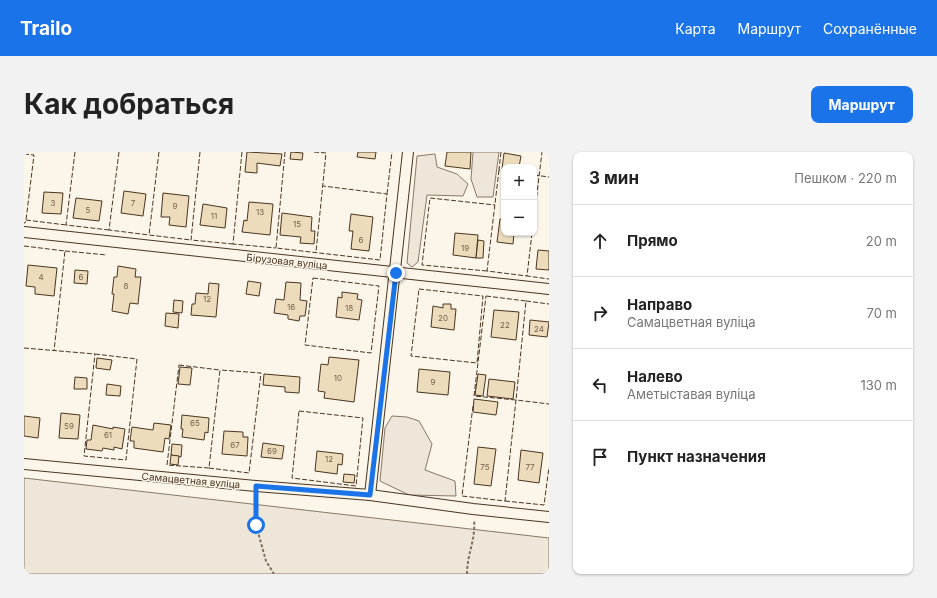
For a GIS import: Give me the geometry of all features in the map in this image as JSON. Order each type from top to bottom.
[{"type":"street","points":[[370,495],[396,273],[408,152]]},
{"type":"street","name":"Бірузовая вуліца","points":[[24,232],[549,290]]},
{"type":"street","name":"Самацветная вуліца","points":[[24,464],[256,486],[370,495],[473,509],[549,517]]},
{"type":"path","points":[[256,486],[256,525],[266,561],[274,574]]},
{"type":"path","points":[[467,574],[467,562],[475,535],[473,509]]},
{"type":"shaded area","points":[[473,152],[499,152],[493,197],[477,197],[471,179]]},
{"type":"shaded area","points":[[435,154],[437,167],[457,174],[468,184],[463,196],[427,195],[418,262],[412,267],[407,263],[417,156]]},
{"type":"shaded area","points":[[392,416],[407,417],[419,421],[432,444],[425,470],[455,481],[456,496],[409,495],[380,481],[385,428]]},
{"type":"shaded area","points":[[24,478],[549,538],[549,574],[24,574]]},
{"type":"building","points":[[247,152],[282,154],[280,166],[257,163],[257,173],[245,172]]},
{"type":"building","points":[[291,152],[303,153],[302,160],[290,159]]},
{"type":"building","points":[[358,152],[376,152],[375,159],[357,157]]},
{"type":"building","points":[[447,152],[471,152],[470,169],[445,166]]},
{"type":"building","points":[[504,153],[521,156],[520,164],[503,164]]},
{"type":"building","points":[[124,191],[146,194],[143,216],[121,213]]},
{"type":"building","points":[[44,192],[63,193],[61,214],[42,213]]},
{"type":"building","points":[[163,193],[189,196],[186,227],[169,225],[170,217],[161,217]]},
{"type":"building","points":[[76,198],[102,201],[99,221],[73,218]]},
{"type":"building","points":[[249,202],[273,204],[270,235],[242,232],[244,220],[247,221]]},
{"type":"building","points":[[203,204],[227,208],[225,228],[200,225]]},
{"type":"building","points":[[282,213],[312,217],[311,231],[315,231],[314,244],[300,243],[301,237],[280,235]]},
{"type":"building","points":[[351,214],[373,217],[369,251],[351,249],[353,231],[349,231]]},
{"type":"building","points":[[501,219],[501,236],[514,236],[513,244],[497,242]]},
{"type":"building","points":[[455,233],[478,235],[476,258],[453,255]]},
{"type":"building","points":[[478,240],[484,241],[483,258],[476,258]]},
{"type":"building","points":[[538,250],[549,251],[549,270],[536,269]]},
{"type":"building","points":[[28,265],[57,268],[54,296],[35,294],[35,287],[26,286]]},
{"type":"building","points":[[118,266],[136,269],[135,277],[141,277],[138,304],[130,303],[128,314],[112,311],[114,277],[117,277]]},
{"type":"building","points":[[75,270],[88,271],[87,284],[74,283]]},
{"type":"building","points":[[248,281],[261,283],[259,296],[246,294]]},
{"type":"building","points":[[286,282],[301,283],[300,300],[307,301],[305,316],[300,316],[299,321],[288,319],[288,315],[274,313],[276,299],[284,300]]},
{"type":"building","points":[[209,283],[219,284],[216,317],[191,315],[192,304],[195,304],[196,293],[208,294]]},
{"type":"building","points":[[342,292],[358,294],[357,299],[362,300],[359,320],[336,317],[338,297],[342,298]]},
{"type":"building","points":[[174,300],[183,301],[182,313],[173,312]]},
{"type":"building","points":[[443,304],[451,304],[451,309],[456,309],[454,330],[431,327],[433,306],[443,308]]},
{"type":"building","points":[[494,310],[519,312],[516,340],[491,337]]},
{"type":"building","points":[[166,313],[179,314],[178,328],[165,326]]},
{"type":"building","points":[[530,320],[549,322],[547,337],[529,335]]},
{"type":"building","points":[[329,357],[359,360],[354,402],[324,398],[325,392],[318,391],[321,364],[328,365]]},
{"type":"building","points":[[97,358],[112,360],[110,370],[96,368]]},
{"type":"building","points":[[180,367],[192,368],[190,385],[178,384]]},
{"type":"building","points":[[419,369],[450,372],[448,395],[417,392]]},
{"type":"building","points":[[264,374],[300,377],[299,393],[285,392],[285,387],[263,385]]},
{"type":"building","points":[[478,374],[486,375],[483,396],[475,395]]},
{"type":"building","points":[[75,377],[87,378],[87,389],[74,389]]},
{"type":"building","points":[[489,379],[515,382],[513,399],[487,396]]},
{"type":"building","points":[[107,384],[121,386],[120,396],[106,395]]},
{"type":"building","points":[[474,399],[498,402],[496,415],[473,412]]},
{"type":"building","points":[[61,413],[80,415],[78,439],[59,438]]},
{"type":"building","points":[[182,415],[209,418],[208,433],[205,432],[204,440],[182,437]]},
{"type":"building","points":[[24,416],[40,418],[38,438],[24,436]]},
{"type":"building","points":[[154,423],[171,425],[169,439],[165,438],[163,452],[134,448],[134,441],[130,441],[132,427],[153,430]]},
{"type":"building","points":[[93,425],[113,429],[113,427],[125,429],[122,449],[114,447],[114,450],[103,448],[102,451],[86,449],[87,440],[91,440]]},
{"type":"building","points":[[224,431],[243,432],[243,437],[248,437],[247,456],[222,454]]},
{"type":"building","points":[[263,443],[284,446],[282,459],[261,457]]},
{"type":"building","points":[[172,444],[182,445],[181,457],[171,455]]},
{"type":"building","points":[[478,447],[496,449],[491,486],[474,484]]},
{"type":"building","points":[[521,450],[543,453],[539,483],[518,480]]},
{"type":"building","points":[[317,451],[343,454],[342,465],[338,464],[337,474],[315,471]]},
{"type":"building","points":[[171,455],[179,456],[178,465],[170,464]]},
{"type":"building","points":[[344,474],[355,475],[354,483],[343,482]]},
{"type":"fence","points":[[75,152],[66,225],[109,230]]},
{"type":"fence","points":[[119,152],[109,230],[149,235]]},
{"type":"fence","points":[[159,152],[149,235],[191,240]]},
{"type":"fence","points":[[200,152],[191,240],[233,244]]},
{"type":"fence","points":[[242,152],[233,244],[276,248]]},
{"type":"fence","points":[[285,152],[276,248],[380,260],[387,194],[323,186]]},
{"type":"fence","points":[[314,152],[326,153],[316,252]]},
{"type":"fence","points":[[387,194],[392,152]]},
{"type":"fence","points":[[501,152],[499,170],[501,170]]},
{"type":"fence","points":[[536,200],[542,152]]},
{"type":"fence","points":[[24,154],[34,155],[26,220],[24,223]]},
{"type":"fence","points":[[499,170],[487,271],[527,276]]},
{"type":"fence","points":[[537,175],[549,177]]},
{"type":"fence","points":[[487,271],[422,265],[430,198],[495,205]]},
{"type":"fence","points":[[26,220],[66,225]]},
{"type":"fence","points":[[532,236],[527,276],[549,279]]},
{"type":"fence","points":[[24,246],[65,251],[54,351]]},
{"type":"fence","points":[[65,251],[107,255]]},
{"type":"fence","points":[[313,278],[379,286],[371,353],[305,345],[313,278]]},
{"type":"fence","points":[[419,289],[483,296],[477,363],[411,356],[419,289]]},
{"type":"fence","points":[[486,296],[526,301],[516,400],[474,396],[486,296]]},
{"type":"fence","points":[[526,301],[549,304]]},
{"type":"fence","points":[[24,348],[95,354]]},
{"type":"fence","points":[[95,354],[137,359],[126,460],[84,456],[95,354]]},
{"type":"fence","points":[[179,365],[220,370],[209,468],[167,465],[179,365]]},
{"type":"fence","points":[[209,468],[249,473],[261,373],[220,370]]},
{"type":"fence","points":[[473,406],[462,496],[505,501],[516,400],[549,404]]},
{"type":"fence","points":[[299,411],[363,418],[356,486],[292,478],[299,411]]},
{"type":"fence","points":[[505,501],[544,505],[549,467]]},
{"type":"route","points":[[256,525],[256,486],[370,495],[396,273]]}]
